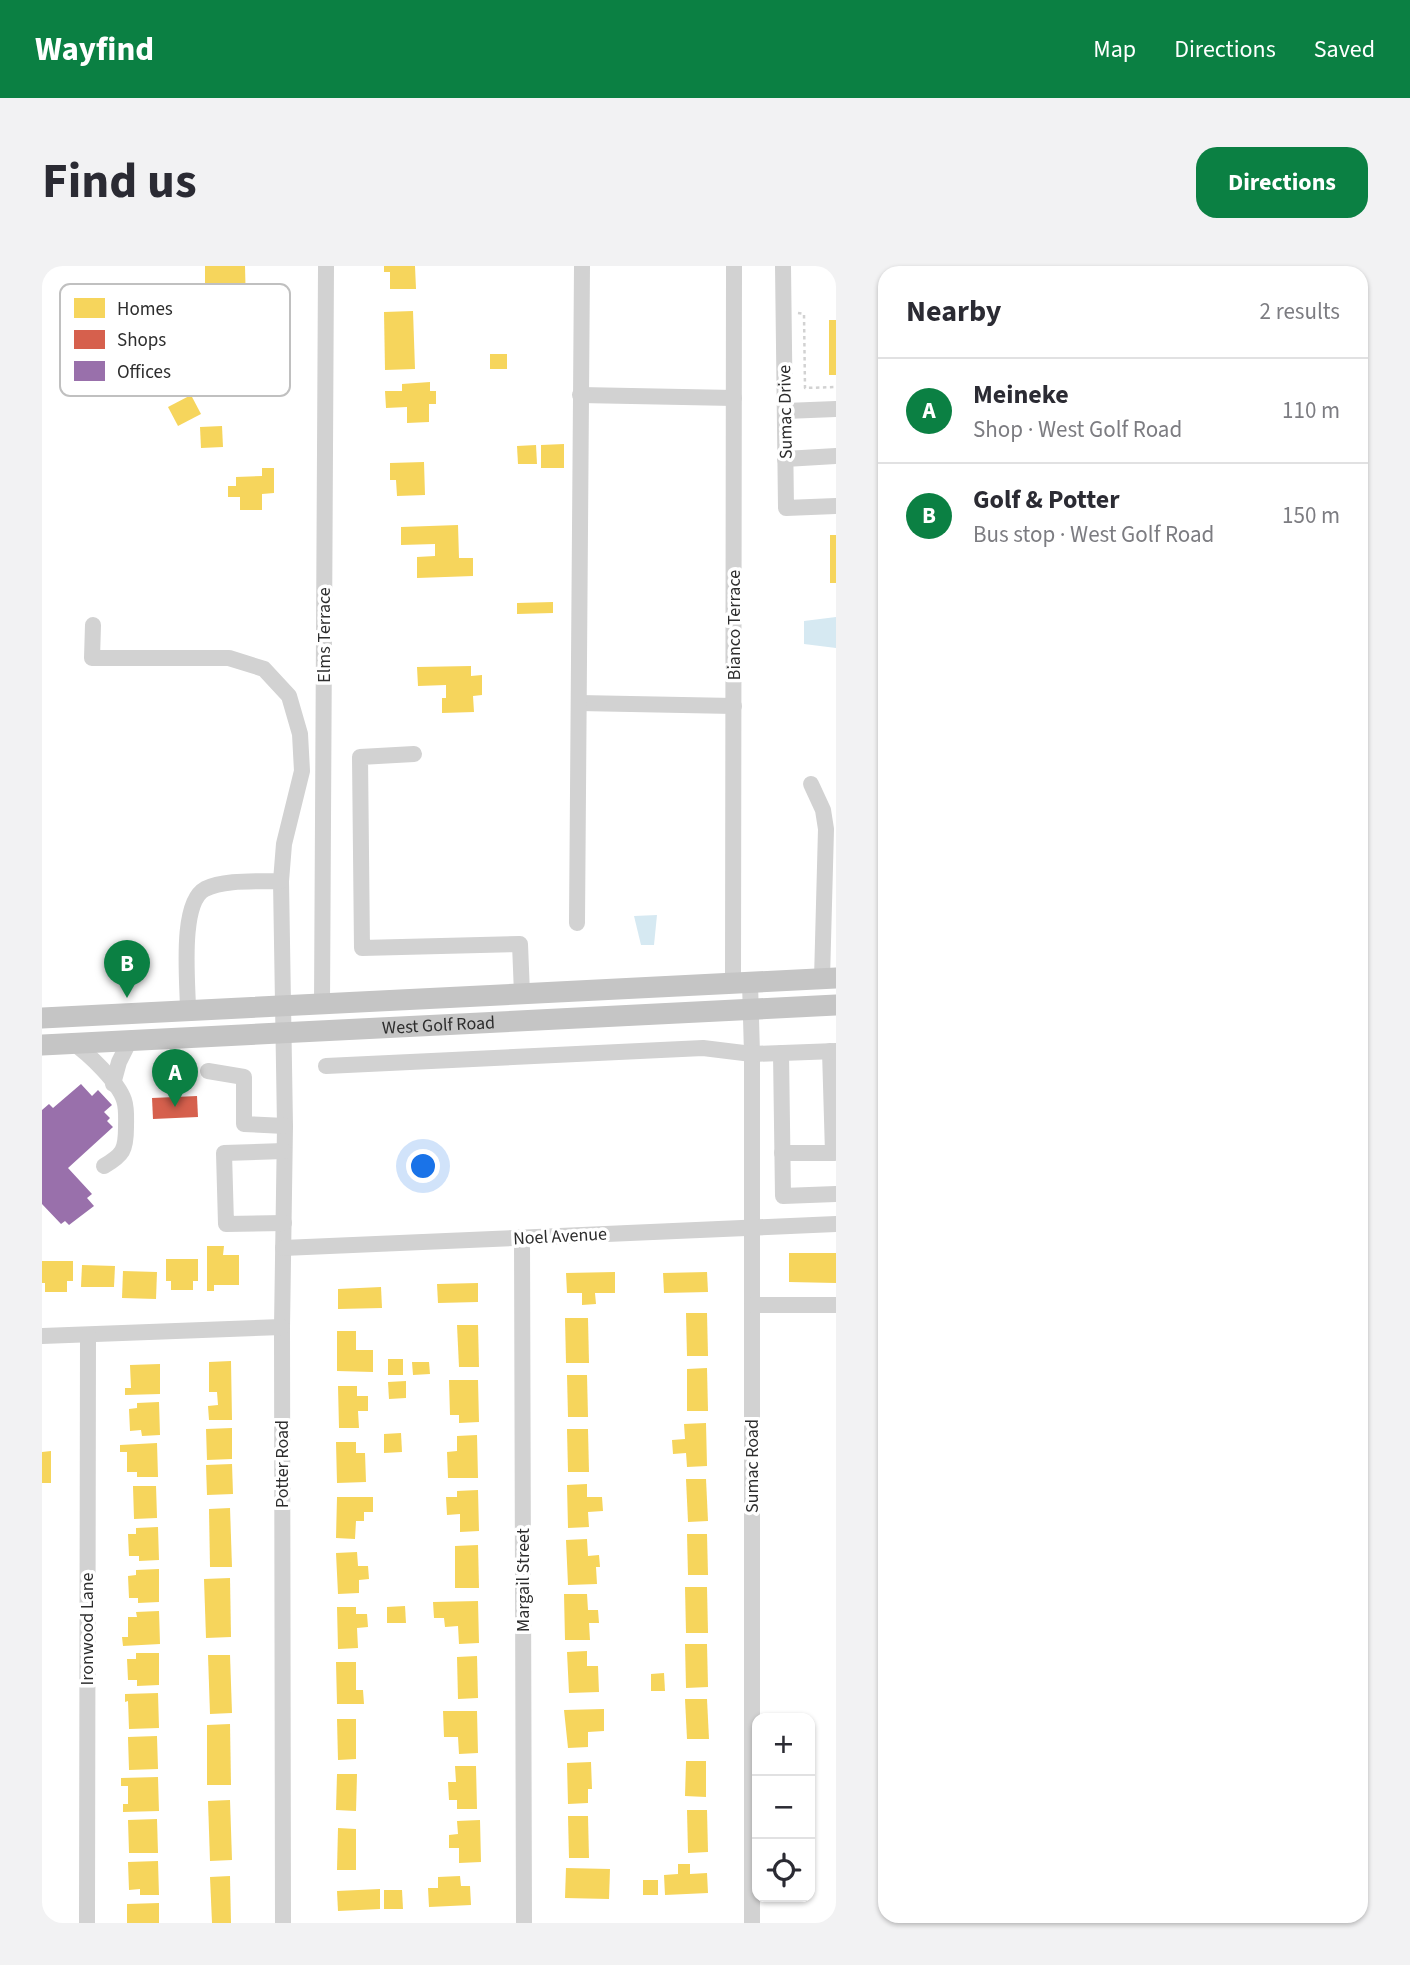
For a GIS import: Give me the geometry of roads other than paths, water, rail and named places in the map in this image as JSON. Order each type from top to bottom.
[{"type":"main road","name":"West Golf Road","points":[[42,1018],[829,978]]},
{"type":"main road","name":"West Golf Road","points":[[42,1045],[836,1005]]},
{"type":"street","name":"Elms Terrace","points":[[322,1004],[326,266]]},
{"type":"street","points":[[577,923],[582,266]]},
{"type":"street","name":"Bianco Terrace","points":[[734,266],[734,706],[741,983],[750,1010]]},
{"type":"street","name":"Sumac Drive","points":[[783,266],[786,508],[836,506]]},
{"type":"street","points":[[580,395],[734,398]]},
{"type":"street","points":[[785,411],[836,409]]},
{"type":"street","points":[[785,459],[836,456]]},
{"type":"street","name":"Potter Road","points":[[93,625],[92,658],[229,658],[264,669],[289,696],[300,734],[302,771],[284,844],[281,881],[285,1126],[282,1327],[283,1923]]},
{"type":"street","points":[[579,704],[734,706]]},
{"type":"street","points":[[414,754],[360,757],[362,948],[520,944],[522,994]]},
{"type":"street","points":[[811,784],[823,810],[826,829],[829,978]]},
{"type":"street","points":[[188,1010],[188,921],[194,899],[205,889],[235,882],[281,881]]},
{"type":"street","name":"Sumac Road","points":[[750,1010],[752,1923]]},
{"type":"street","points":[[113,1084],[119,1062],[130,1040]]},
{"type":"street","points":[[73,1043],[86,1052],[123,1096],[126,1108],[125,1144],[120,1157],[104,1166]]},
{"type":"street","points":[[326,1066],[703,1048],[752,1054],[833,1051],[834,1152],[782,1153]]},
{"type":"street","points":[[781,1053],[783,1196],[836,1194]]},
{"type":"street","points":[[208,1071],[244,1076],[244,1124],[285,1126]]},
{"type":"street","points":[[284,1151],[224,1153],[226,1224],[284,1223]]},
{"type":"street","name":"Noel Avenue","points":[[283,1248],[836,1224]]},
{"type":"street","name":"Margail Street","points":[[522,1237],[524,1923]]},
{"type":"street","points":[[752,1305],[836,1305]]},
{"type":"street","points":[[42,1336],[282,1327]]},
{"type":"street","name":"Ironwood Lane","points":[[87,1923],[88,1335]]},
{"type":"place","name":"Golf & Potter","points":[[127,998]]},
{"type":"place","name":"Meineke","points":[[175,1107]]}]
